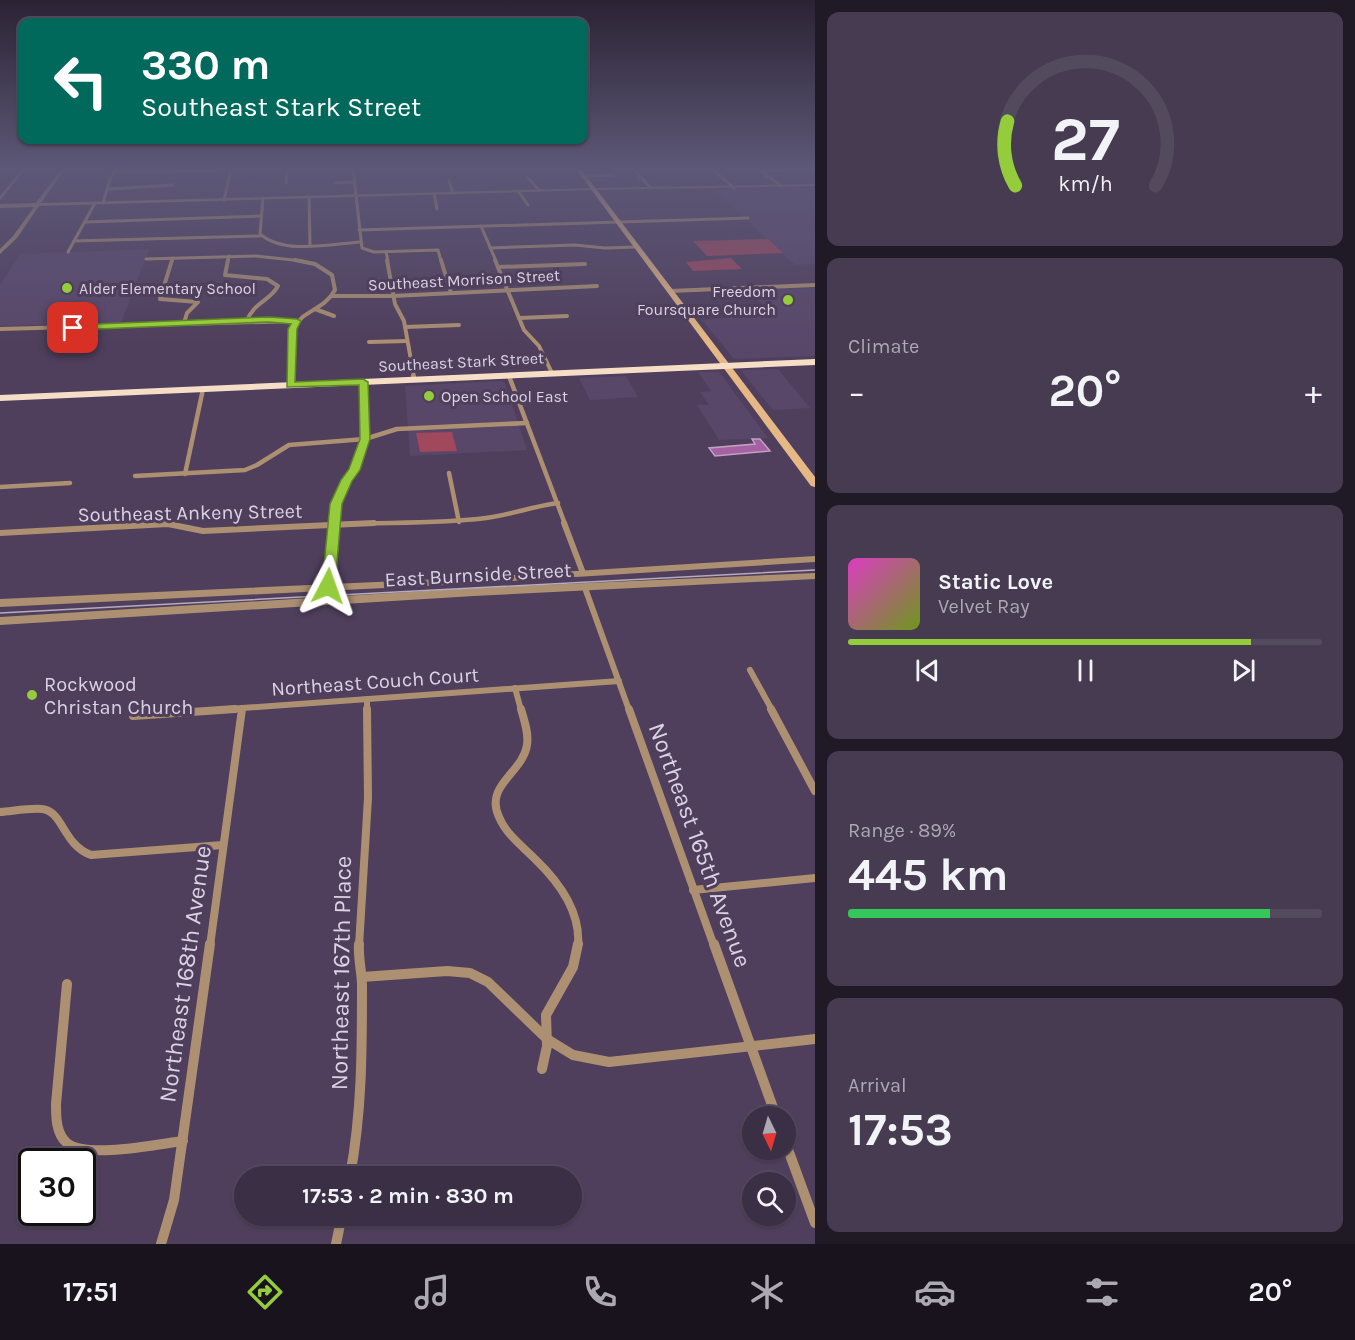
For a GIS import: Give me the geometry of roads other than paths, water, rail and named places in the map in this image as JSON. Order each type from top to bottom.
[{"type":"main road","points":[[622,227],[815,484]]},
{"type":"main road","name":"Southeast Stark Street","points":[[0,398],[815,362]]},
{"type":"street","points":[[0,252],[22,227]]},
{"type":"street","points":[[68,252],[82,227]]},
{"type":"street","points":[[260,227],[260,236]]},
{"type":"street","points":[[310,227],[310,244]]},
{"type":"street","points":[[449,227],[359,230],[362,248],[366,250],[386,252],[438,250],[451,293]]},
{"type":"street","points":[[481,227],[525,333],[540,346],[552,373]]},
{"type":"street","points":[[74,242],[260,236],[288,246],[360,242]]},
{"type":"street","points":[[490,248],[570,245],[605,248],[637,247]]},
{"type":"street","points":[[278,257],[288,246]]},
{"type":"street","points":[[386,252],[393,296],[405,327],[414,380]]},
{"type":"street","points":[[229,256],[225,275],[260,278],[275,282],[278,286],[272,294],[254,305],[247,321]]},
{"type":"street","points":[[146,259],[278,257],[327,268],[335,276],[336,288],[332,296],[297,321],[293,329],[290,385]]},
{"type":"street","points":[[173,258],[160,299],[198,302],[187,313],[184,323]]},
{"type":"street","points":[[498,267],[585,264]]},
{"type":"street","points":[[670,291],[815,285]]},
{"type":"street","name":"Southeast Morrison Street","points":[[332,296],[393,296],[597,286]]},
{"type":"street","points":[[315,309],[334,316]]},
{"type":"street","points":[[519,318],[567,316]]},
{"type":"street","points":[[0,329],[297,321]]},
{"type":"street","points":[[405,327],[459,325]]},
{"type":"street","points":[[369,342],[407,341]]},
{"type":"street","points":[[509,375],[583,573]]},
{"type":"street","points":[[328,586],[332,525],[341,490],[354,470],[365,439],[363,382]]},
{"type":"street","points":[[185,474],[202,389]]},
{"type":"street","points":[[135,476],[245,470],[262,463],[279,449],[290,445],[365,439],[397,429],[527,423]]},
{"type":"street","points":[[354,470],[363,471]]},
{"type":"street","points":[[450,473],[459,522]]},
{"type":"street","points":[[0,487],[70,483]]},
{"type":"street","name":"Southeast Ankeny Street","points":[[0,533],[168,524],[202,531],[459,522],[558,503]]},
{"type":"street","name":"East Burnside Street","points":[[0,603],[815,559]]},
{"type":"street","name":"East Burnside Street","points":[[0,621],[465,593],[815,576]]},
{"type":"street","name":"Northeast 165th Avenue","points":[[585,588],[772,1106]]},
{"type":"street","points":[[750,670],[815,791]]},
{"type":"street","name":"Northeast Couch Court","points":[[133,716],[618,681]]},
{"type":"street","points":[[515,688],[527,739],[527,749],[502,781],[495,802],[496,810],[514,838],[561,888],[572,912],[578,938],[574,965],[546,1015],[547,1054],[542,1069]]},
{"type":"street","name":"Northeast 167th Place","points":[[352,1166],[362,1084],[362,977],[358,959],[368,798],[367,699]]},
{"type":"street","name":"Northeast 168th Avenue","points":[[161,1244],[174,1200],[183,1141],[242,708]]},
{"type":"street","points":[[0,812],[44,809],[54,813],[72,845],[80,852],[91,855],[223,845]]},
{"type":"street","points":[[693,890],[815,878]]},
{"type":"street","points":[[362,977],[447,971],[470,973],[489,982],[547,1039],[573,1055],[609,1062],[815,1040]]},
{"type":"street","points":[[67,984],[56,1104],[56,1122],[65,1140],[74,1148],[91,1149],[183,1141]]},
{"type":"street","points":[[792,1160],[815,1222]]},
{"type":"street","points":[[336,1244],[340,1226]]},
{"type":"tram line","points":[[0,613],[815,570]]},
{"type":"place","name":"Alder Elementary School","points":[[67,288]]},
{"type":"place","name":"Freedom Foursquare Church","points":[[788,300]]},
{"type":"place","name":"Open School East","points":[[429,396]]},
{"type":"place","name":"Rockwood Christan Church","points":[[32,695]]}]
